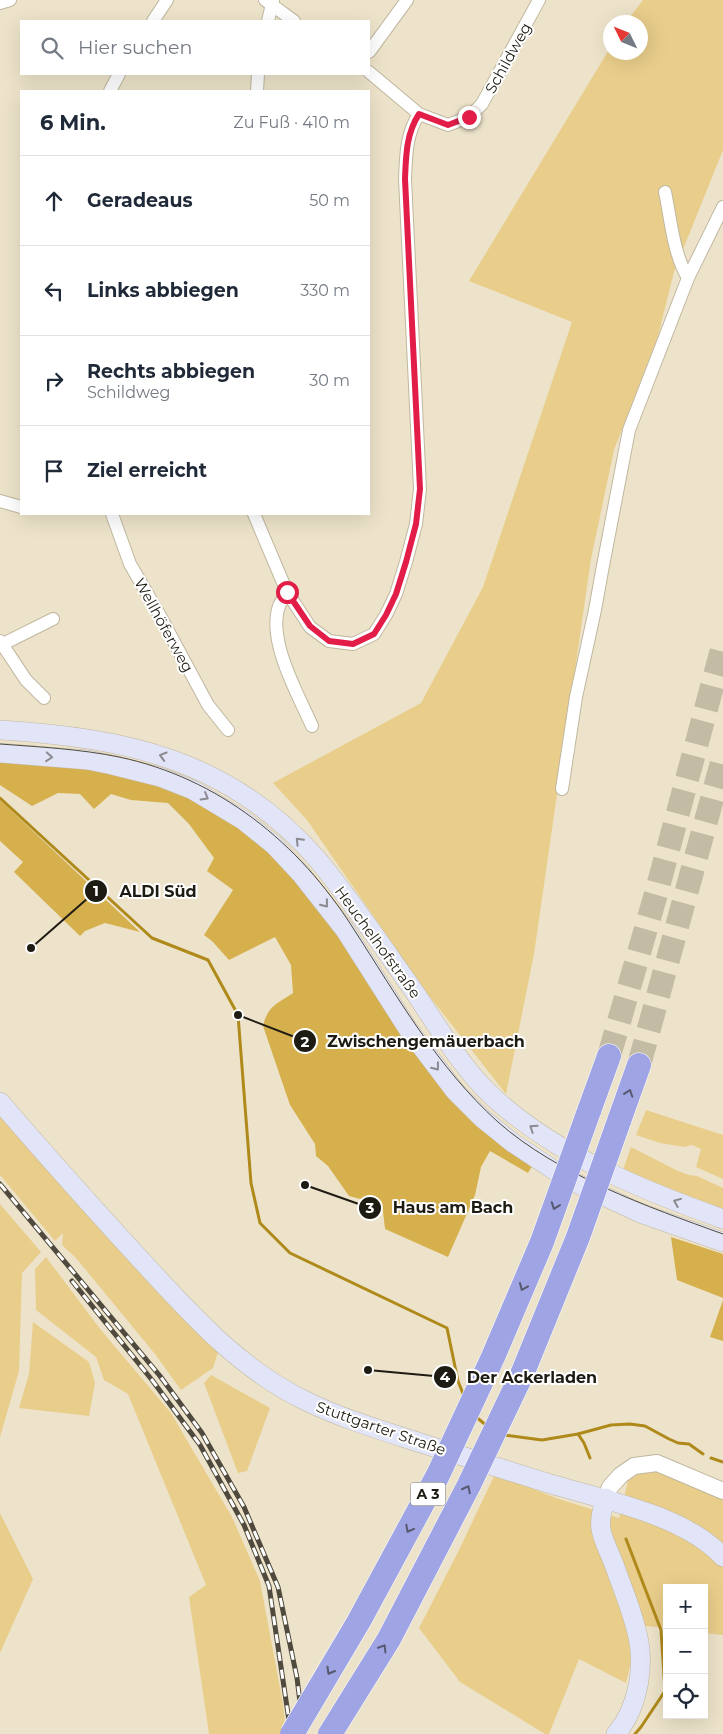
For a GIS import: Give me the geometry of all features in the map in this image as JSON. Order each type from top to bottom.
[{"type":"highway","name":"A 3","points":[[292,1734],[359,1621],[438,1475],[493,1357],[542,1242],[609,1056]]},
{"type":"highway","name":"A 3","points":[[330,1734],[388,1639],[469,1486],[523,1372],[578,1237],[639,1065]]},
{"type":"main road","name":"Heuchelhofstraße","points":[[0,730],[112,743],[170,758],[204,772],[257,803],[288,829],[317,859],[362,917],[456,1054],[492,1097],[523,1122],[559,1146],[588,1162],[648,1190],[723,1219]]},
{"type":"main road","name":"Heuchelhofstraße","points":[[0,753],[88,760],[160,777],[192,790],[243,820],[274,845],[301,874],[345,930],[408,1029],[455,1091],[482,1118],[513,1143],[569,1180],[640,1213],[723,1242]]},
{"type":"main road","name":"Stuttgarter Straße","points":[[0,1102],[98,1214],[209,1332],[267,1380],[305,1401],[368,1426],[552,1484],[606,1498],[676,1524],[694,1533],[714,1547],[723,1557]]},
{"type":"main road","points":[[606,1498],[600,1514],[600,1532],[615,1566],[637,1630],[641,1663],[632,1707],[623,1726],[616,1734]]},
{"type":"street","points":[[0,3],[10,0]]},
{"type":"street","points":[[153,20],[167,0]]},
{"type":"street","points":[[370,51],[407,0]]},
{"type":"street","name":"Schildweg","points":[[370,73],[419,114],[448,125],[469,117],[482,104],[539,0]]},
{"type":"street","points":[[268,20],[270,2]]},
{"type":"street","points":[[270,2],[293,20]]},
{"type":"street","points":[[111,90],[118,75]]},
{"type":"street","points":[[257,90],[258,75]]},
{"type":"street","points":[[254,515],[287,592],[310,626],[329,641],[353,644],[374,634],[396,594],[416,524],[420,489],[405,179],[408,138],[419,114]]},
{"type":"street","points":[[665,192],[676,248],[682,268],[688,278]]},
{"type":"street","points":[[562,789],[576,697],[595,610],[629,430],[688,278],[723,207]]},
{"type":"street","points":[[0,501],[20,507]]},
{"type":"street","name":"Wellhöferweg","points":[[112,515],[130,564],[208,705],[228,730]]},
{"type":"street","points":[[287,592],[279,605],[276,622],[278,638],[284,660],[312,726]]},
{"type":"street","points":[[44,698],[26,680],[1,643],[52,619]]},
{"type":"street","points":[[606,1498],[610,1488],[621,1475],[634,1466],[657,1463],[723,1491]]},
{"type":"shaded area","points":[[643,0],[723,0],[723,150],[674,272],[658,336],[614,450],[591,559],[534,954],[506,1094],[423,988],[307,820],[273,783],[421,703],[483,587],[572,322],[469,281],[603,60],[648,60],[648,15],[631,15]]},
{"type":"shaded area","points":[[0,759],[125,774],[182,793],[238,825],[270,852],[318,906],[430,1073],[470,1117],[532,1166],[528,1173],[490,1151],[481,1167],[475,1195],[448,1257],[385,1229],[383,1211],[364,1200],[349,1196],[328,1166],[316,1156],[315,1144],[290,1105],[263,1026],[270,1009],[293,993],[291,965],[275,937],[229,960],[204,935],[233,890],[207,871],[214,858],[189,824],[168,803],[131,800],[111,794],[94,809],[80,794],[58,793],[32,806],[0,785]]},
{"type":"shaded area","points":[[0,800],[140,932],[105,923],[85,931],[80,936],[14,872],[23,862],[0,841]]},
{"type":"shaded area","points":[[646,1110],[723,1135],[723,1179],[696,1167],[701,1149],[692,1145],[684,1147],[660,1143],[636,1135]]},
{"type":"shaded area","points":[[0,1116],[219,1349],[213,1368],[181,1390],[155,1354],[76,1258],[62,1245],[63,1233],[55,1241],[0,1175]]},
{"type":"shaded area","points":[[631,1147],[678,1171],[697,1176],[723,1188],[723,1214],[623,1170]]},
{"type":"shaded area","points":[[0,1204],[41,1252],[22,1273],[19,1371],[0,1437]]},
{"type":"shaded area","points":[[671,1237],[723,1254],[723,1298],[677,1280]]},
{"type":"shaded area","points":[[46,1257],[101,1330],[171,1413],[232,1517],[260,1581],[283,1704],[286,1734],[209,1734],[189,1597],[206,1585],[128,1394],[104,1380],[96,1357],[36,1310],[35,1269]]},
{"type":"shaded area","points":[[723,1300],[723,1341],[710,1337]]},
{"type":"shaded area","points":[[33,1322],[89,1362],[95,1383],[89,1416],[19,1408],[29,1374]]},
{"type":"shaded area","points":[[211,1375],[270,1408],[247,1471],[238,1473],[204,1383]]},
{"type":"shaded area","points":[[657,1471],[723,1499],[723,1635],[708,1633],[708,1584],[663,1584],[663,1628],[645,1626],[628,1630],[631,1662],[626,1683],[579,1659],[549,1734],[545,1734],[460,1682],[419,1628],[495,1474],[556,1498],[619,1518],[628,1481],[641,1472]]},
{"type":"shaded area","points":[[0,1513],[33,1579],[0,1653]]},
{"type":"waterway","points":[[0,798],[152,938],[208,960],[238,1015],[251,1183],[260,1223],[290,1253],[447,1328],[458,1381],[464,1396]]},
{"type":"waterway","points":[[475,1416],[487,1426]]},
{"type":"waterway","points":[[504,1435],[542,1440],[578,1434],[611,1425],[630,1424],[645,1426],[678,1443],[689,1444],[703,1454]]},
{"type":"waterway","points":[[578,1434],[590,1458]]},
{"type":"waterway","points":[[711,1458],[723,1462]]},
{"type":"waterway","points":[[626,1539],[661,1630],[665,1691],[635,1734]]},
{"type":"tunnel","points":[[609,1056],[656,894],[723,646]]},
{"type":"tunnel","points":[[639,1065],[723,759]]},
{"type":"tram line","points":[[0,744],[90,752],[119,757],[156,767],[190,781],[223,798],[253,818],[282,842],[308,868],[332,897],[419,1030],[456,1078],[498,1122],[522,1141],[576,1174],[635,1201],[723,1234]]},
{"type":"railway","points":[[0,1184],[160,1376],[202,1433],[244,1507],[278,1587],[297,1678],[304,1734]]},
{"type":"railway","points":[[72,1281],[152,1380],[200,1445],[244,1525],[269,1586],[291,1734]]},
{"type":"place","name":"ALDI Süd","points":[[31,948]]},
{"type":"place","name":"Zwischengemäuerbach","points":[[238,1015]]},
{"type":"place","name":"Haus am Bach","points":[[305,1185]]},
{"type":"place","name":"Der Ackerladen","points":[[368,1370]]},
{"type":"route","points":[[287,592],[310,626],[329,641],[353,644],[374,634],[396,594],[416,524],[420,489],[405,179],[408,138],[419,114],[448,125],[469,117]]}]
